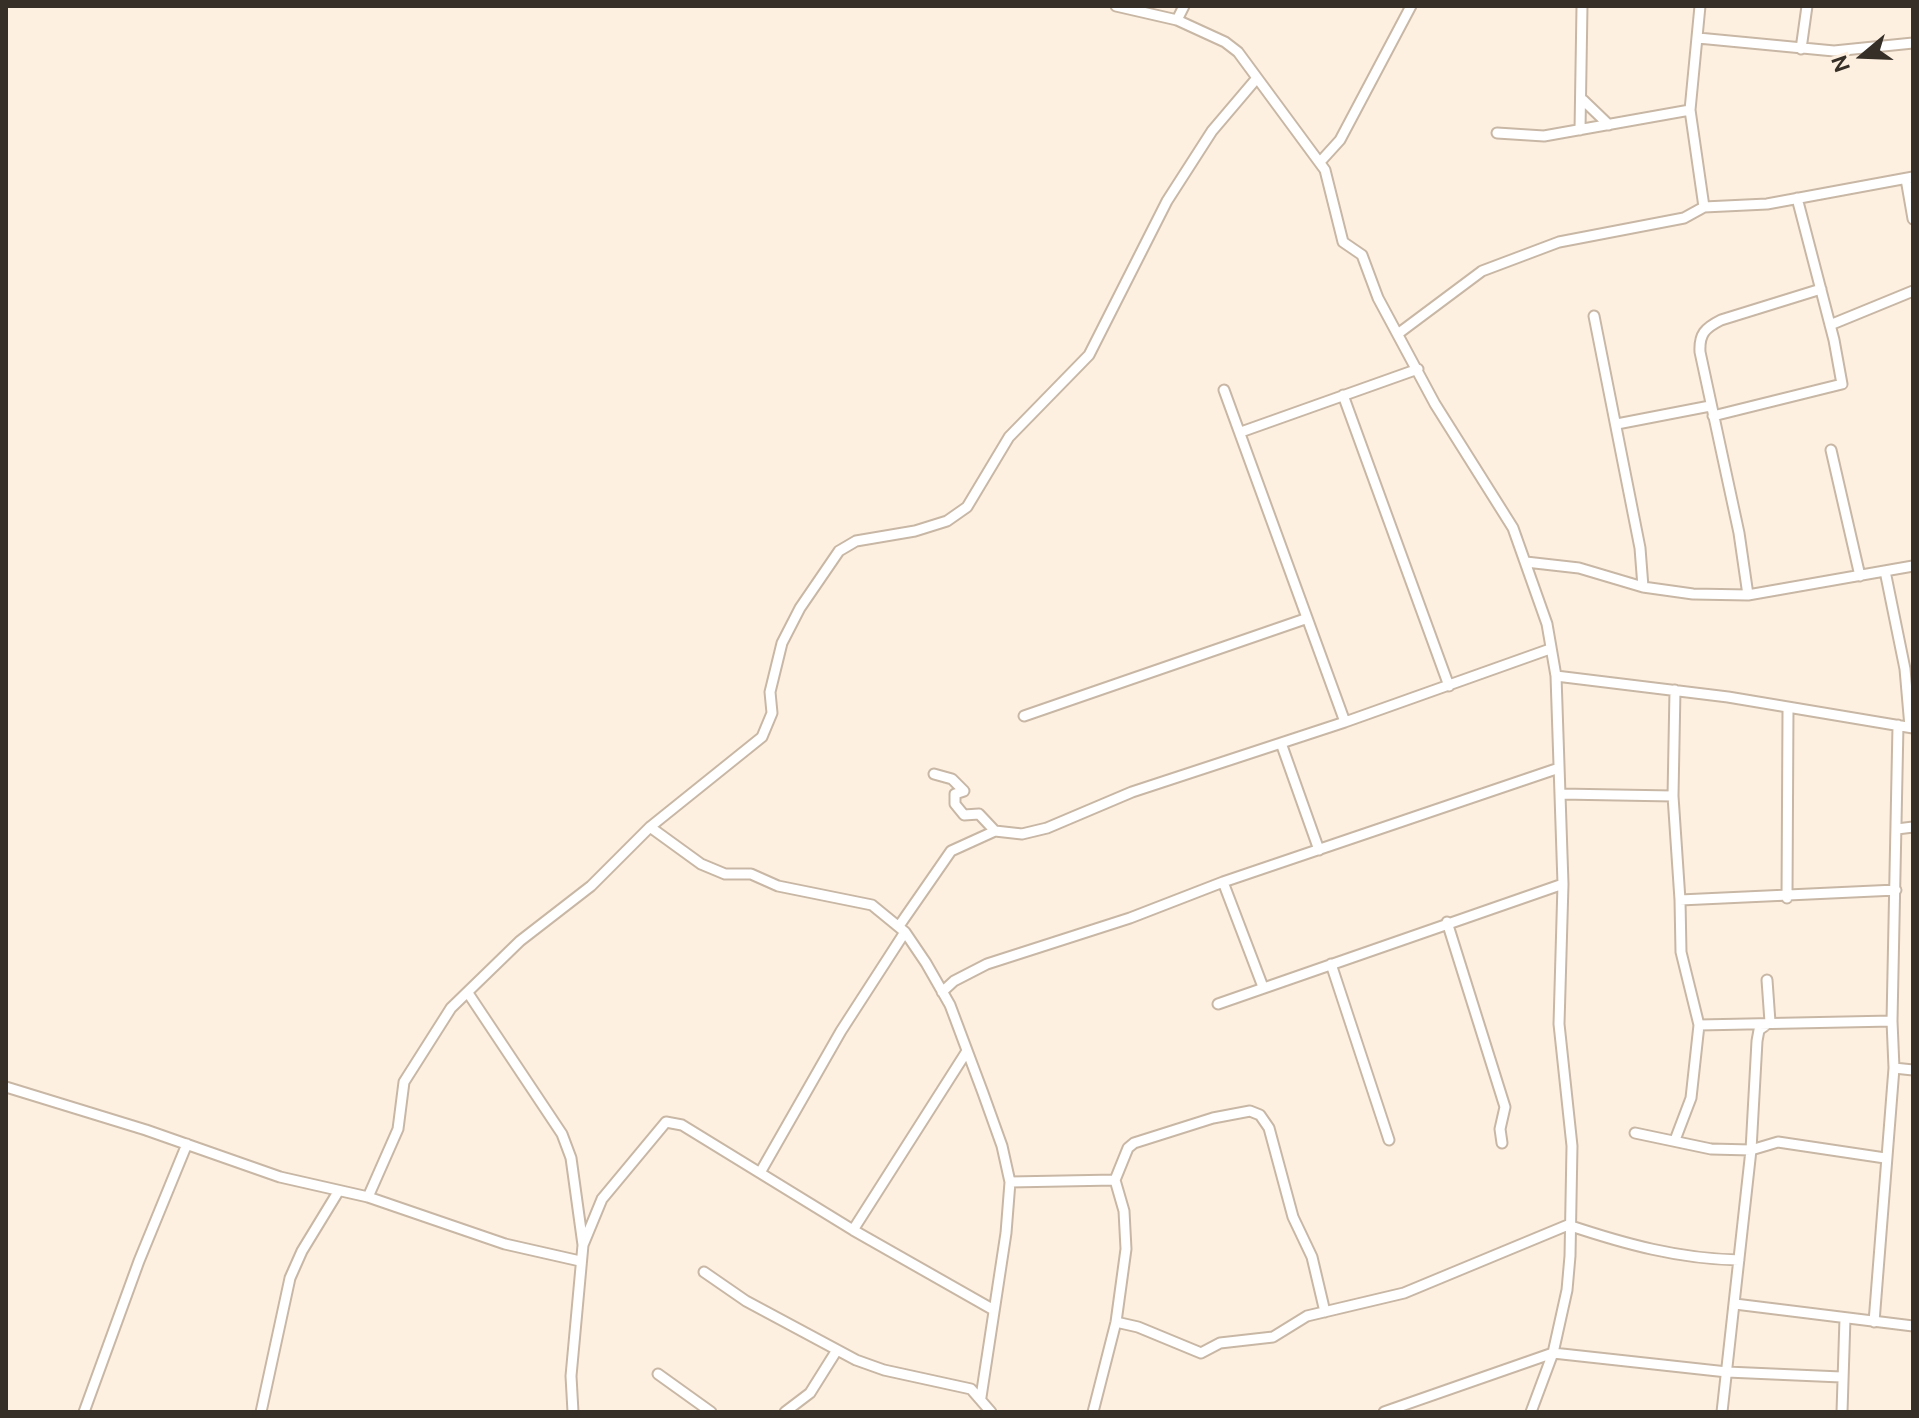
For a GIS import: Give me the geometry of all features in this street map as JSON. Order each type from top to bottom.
[{"type":"street","points":[[1116,6],[1177,20],[1225,42],[1257,78],[1320,162],[1329,183],[1343,242],[1362,255],[1378,298],[1435,404],[1513,528],[1547,624],[1556,676],[1561,794],[1563,884],[1559,1024],[1572,1146],[1567,1290],[1553,1353],[1531,1412]]},
{"type":"street","points":[[1177,20],[1184,6]]},
{"type":"street","points":[[1320,162],[1340,140],[1411,6]]},
{"type":"street","points":[[1580,130],[1583,100],[1582,6]]},
{"type":"street","points":[[1700,6],[1690,110],[1704,207]]},
{"type":"street","points":[[1801,49],[1807,6]]},
{"type":"street","points":[[1698,38],[1801,49],[1865,50],[1913,43]]},
{"type":"street","points":[[368,1197],[398,1129],[404,1082],[451,1008],[520,941],[591,886],[650,827],[731,764],[768,729],[773,706],[770,692],[782,643],[839,551],[856,541],[915,531],[947,521],[958,515],[975,497],[1009,437],[1089,355],[1167,201],[1212,131],[1257,78]]},
{"type":"street","points":[[1583,100],[1609,125]]},
{"type":"street","points":[[1497,133],[1544,136],[1690,110]]},
{"type":"street","points":[[1399,333],[1482,271],[1559,242],[1684,218],[1704,207],[1797,198],[1910,178],[1913,219]]},
{"type":"street","points":[[1617,424],[1712,411],[1837,388],[1842,377],[1797,198]]},
{"type":"street","points":[[1748,595],[1739,533],[1700,352],[1701,336],[1707,327],[1821,289]]},
{"type":"street","points":[[1830,325],[1913,291]]},
{"type":"street","points":[[1594,316],[1640,548],[1643,587]]},
{"type":"street","points":[[1241,432],[1418,369]]},
{"type":"street","points":[[1224,390],[1345,722]]},
{"type":"street","points":[[1343,395],[1449,686]]},
{"type":"street","points":[[1831,450],[1860,576]]},
{"type":"street","points":[[1526,562],[1579,568],[1643,587],[1693,594],[1748,595],[1913,566]]},
{"type":"street","points":[[1556,676],[1675,690],[1911,727],[1905,669],[1885,571]]},
{"type":"street","points":[[1024,716],[1305,619]]},
{"type":"street","points":[[761,1171],[841,1031],[951,851],[995,831],[1022,834],[1047,828],[1132,792],[1345,722],[1550,649]]},
{"type":"street","points":[[1675,690],[1673,796],[1681,952],[1699,1025],[1691,1098],[1675,1140]]},
{"type":"street","points":[[1787,898],[1788,708]]},
{"type":"street","points":[[1874,1322],[1894,1068],[1892,1021],[1898,725]]},
{"type":"street","points":[[1281,743],[1319,850]]},
{"type":"street","points":[[942,992],[954,981],[987,964],[1130,918],[1223,882],[1366,837],[1559,768]]},
{"type":"street","points":[[934,774],[952,779],[964,791],[955,794],[955,804],[964,815],[979,814],[995,831]]},
{"type":"street","points":[[1561,794],[1673,796]]},
{"type":"street","points":[[650,827],[715,871],[751,874],[778,886],[872,905],[902,929],[942,992],[1002,1146],[1010,1182],[1004,1245],[981,1397]]},
{"type":"street","points":[[1897,829],[1913,827]]},
{"type":"street","points":[[1223,882],[1263,987]]},
{"type":"street","points":[[1218,1004],[1563,884]]},
{"type":"street","points":[[1680,900],[1787,898],[1896,890]]},
{"type":"street","points":[[1447,922],[1505,1107],[1502,1143]]},
{"type":"street","points":[[1331,964],[1389,1140]]},
{"type":"street","points":[[1767,980],[1770,1022]]},
{"type":"street","points":[[468,993],[562,1134],[571,1158],[583,1245]]},
{"type":"street","points":[[1699,1025],[1892,1021]]},
{"type":"street","points":[[1722,1412],[1751,1150],[1757,1041],[1759,1030],[1770,1022]]},
{"type":"street","points":[[853,1230],[967,1051]]},
{"type":"street","points":[[1894,1068],[1913,1070]]},
{"type":"street","points":[[6,1087],[280,1177],[368,1197],[505,1244],[580,1261]]},
{"type":"street","points":[[1093,1412],[1116,1322],[1126,1249],[1124,1211],[1115,1180],[1128,1148],[1134,1143],[1213,1118],[1250,1111],[1260,1115],[1269,1128],[1293,1217],[1312,1257],[1325,1312]]},
{"type":"street","points":[[573,1412],[571,1376],[583,1245],[602,1199],[666,1122],[682,1125],[853,1230],[992,1309]]},
{"type":"street","points":[[1635,1133],[1675,1140],[1694,1147],[1751,1150],[1778,1142],[1885,1158]]},
{"type":"street","points":[[84,1412],[139,1261],[187,1144]]},
{"type":"street","points":[[1010,1182],[1115,1180]]},
{"type":"street","points":[[261,1412],[290,1278],[302,1251],[338,1192]]},
{"type":"street","points":[[1116,1322],[1138,1327],[1201,1353],[1220,1343],[1273,1337],[1307,1316],[1404,1293],[1568,1225],[1619,1242],[1692,1259],[1739,1260]]},
{"type":"street","points":[[704,1272],[746,1301],[837,1350],[884,1370],[971,1389],[981,1397],[989,1411]]},
{"type":"street","points":[[1735,1304],[1913,1326]]},
{"type":"street","points":[[1842,1412],[1845,1318]]},
{"type":"street","points":[[785,1412],[810,1393],[837,1350]]},
{"type":"street","points":[[1384,1412],[1553,1353],[1727,1372],[1841,1377]]},
{"type":"street","points":[[658,1374],[711,1412]]}]
